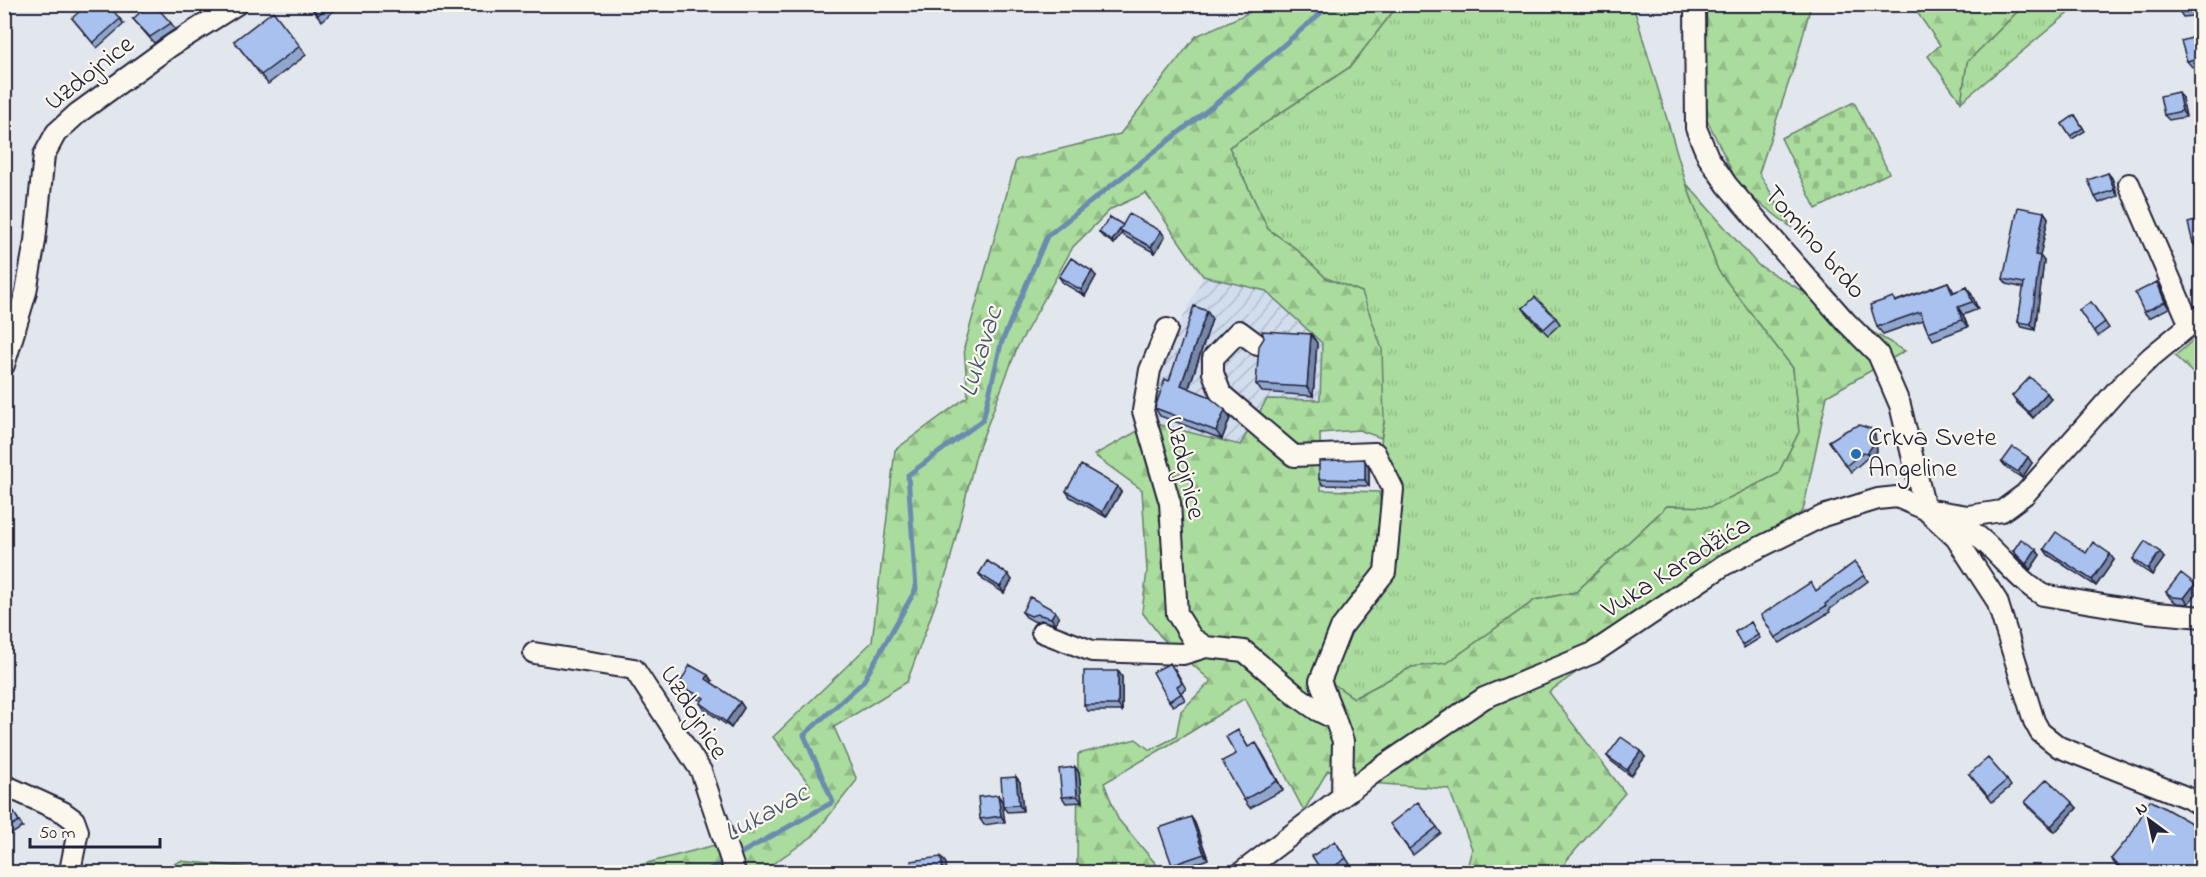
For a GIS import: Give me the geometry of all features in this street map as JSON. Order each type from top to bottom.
[{"type":"street","name":"Uzdojnice","points":[[4,365],[26,291],[35,241],[44,155],[56,133],[78,113],[172,45],[237,4]]},
{"type":"street","name":"Tomino brdo","points":[[1695,4],[1696,128],[1708,157],[1727,185],[1785,253],[1878,354],[1900,405],[1925,509]]},
{"type":"street","points":[[1925,509],[1968,516],[2002,511],[2025,494],[2119,388],[2151,357],[2196,320],[2129,184]]},
{"type":"street","name":"Uzdojnice","points":[[1167,328],[1150,370],[1143,411],[1170,503],[1176,614],[1192,638],[1206,647]]},
{"type":"street","name":"Uzdojnice","points":[[1258,345],[1239,331],[1213,358],[1213,373],[1221,394],[1294,456],[1375,453],[1393,489],[1385,572],[1341,628],[1320,681],[1343,741],[1342,796]]},
{"type":"street","name":"Vuka Karadžića","points":[[1342,796],[1484,698],[1593,653],[1724,565],[1823,516],[1878,499],[1898,497],[1925,509],[1956,538],[1997,601],[2034,721],[2040,732],[2060,747],[2188,798],[2202,806]]},
{"type":"street","points":[[1925,509],[1968,530],[2029,587],[2043,595],[2146,612],[2202,617]]},
{"type":"street","points":[[1042,632],[1092,651],[1183,654],[1206,647],[1244,651],[1297,696],[1335,719]]},
{"type":"street","name":"Uzdojnice","points":[[534,653],[634,669],[701,771],[735,871]]},
{"type":"street","points":[[4,785],[63,812],[74,820],[78,831],[71,866]]},
{"type":"street","points":[[1242,873],[1342,796]]},
{"type":"shaded area","points":[[1203,276],[1266,291],[1322,343],[1320,400],[1267,399],[1240,445],[1152,423],[1133,434],[1162,361]]},
{"type":"green space","points":[[1266,5],[1398,5],[1350,67],[1229,147],[1268,229],[1295,248],[1326,278],[1362,292],[1382,349],[1384,422],[1381,438],[1359,430],[1320,433],[1321,490],[1379,492],[1391,573],[1341,611],[1316,672],[1354,698],[1412,667],[1447,663],[1535,600],[1576,592],[1667,506],[1711,507],[1778,474],[1799,432],[1793,368],[1718,270],[1686,183],[1758,265],[1905,351],[1827,396],[1803,511],[1549,692],[1625,793],[1567,860],[1560,872],[1466,872],[1472,849],[1449,789],[1343,781],[1328,770],[1304,811],[1245,698],[1104,783],[1118,819],[1156,864],[1141,872],[1077,872],[1078,754],[1136,739],[1150,750],[1176,737],[1181,711],[1211,681],[1161,637],[1142,612],[1147,571],[1142,490],[1094,455],[1152,423],[1240,445],[1267,399],[1320,400],[1322,343],[1266,291],[1203,276],[1146,193],[1111,209],[1073,247],[1017,348],[976,455],[948,569],[907,682],[834,727],[857,780],[813,836],[761,872],[632,872],[640,865],[730,841],[810,785],[773,737],[872,642],[895,450],[968,396],[964,348],[1016,160],[1120,134],[1196,36]]},
{"type":"green space","points":[[1398,5],[1633,5],[1686,183],[1718,270],[1793,368],[1799,432],[1778,474],[1711,507],[1667,506],[1576,592],[1535,600],[1447,663],[1412,667],[1354,698],[1316,673],[1341,611],[1391,573],[1380,479],[1384,422],[1362,292],[1326,278],[1295,248],[1268,229],[1229,147],[1350,67]]},
{"type":"green space","points":[[1721,5],[1811,5],[1798,54],[1759,173],[1792,228],[1740,188],[1700,105],[1702,13]]},
{"type":"green space","points":[[1912,5],[2024,5],[1967,62],[1961,102],[1928,56],[1940,45]]},
{"type":"green space","points":[[2024,5],[2078,5],[1961,102],[1967,62]]},
{"type":"green space","points":[[1854,102],[1889,173],[1816,209],[1781,138]]},
{"type":"green space","points":[[2201,333],[2201,381],[2175,356]]},
{"type":"green space","points":[[180,861],[298,872],[158,872]]},
{"type":"building","points":[[88,4],[108,4],[120,19],[93,43],[72,18]]},
{"type":"building","points":[[149,4],[154,4],[171,23],[150,37],[133,19]]},
{"type":"building","points":[[309,4],[331,4],[318,15]]},
{"type":"building","points":[[2178,4],[2201,4],[2201,9],[2179,11]]},
{"type":"building","points":[[273,11],[300,46],[261,75],[234,41]]},
{"type":"building","points":[[2202,35],[2202,57],[2187,61],[2181,41]]},
{"type":"building","points":[[2178,92],[2182,111],[2164,115],[2160,96]]},
{"type":"building","points":[[2075,115],[2083,128],[2070,136],[2062,124]]},
{"type":"building","points":[[2108,173],[2114,190],[2095,197],[2088,180]]},
{"type":"building","points":[[2018,207],[2044,212],[2035,255],[2040,256],[2031,324],[2018,322],[2024,283],[2003,279]]},
{"type":"building","points":[[1129,214],[1161,231],[1151,247],[1120,230]]},
{"type":"building","points":[[1110,217],[1123,225],[1112,241],[1099,232]]},
{"type":"building","points":[[2202,219],[2202,241],[2193,243],[2188,223]]},
{"type":"building","points":[[1071,258],[1092,271],[1081,290],[1059,277]]},
{"type":"building","points":[[1948,282],[1952,293],[1967,287],[1972,302],[1958,307],[1962,320],[1928,332],[1920,312],[1877,327],[1870,305],[1893,297],[1895,302]]},
{"type":"building","points":[[2157,282],[2165,302],[2144,312],[2135,293]]},
{"type":"building","points":[[1535,297],[1556,318],[1544,329],[1523,308]]},
{"type":"building","points":[[2091,302],[2105,322],[2093,331],[2079,310]]},
{"type":"building","points":[[1194,306],[1207,311],[1181,385],[1208,396],[1225,410],[1216,431],[1155,408],[1165,379],[1169,381]]},
{"type":"building","points":[[1262,331],[1311,334],[1307,387],[1256,384],[1259,346],[1264,338]]},
{"type":"building","points":[[2030,377],[2047,393],[2029,412],[2012,396]]},
{"type":"building","name":"Crkva Svete Angeline","points":[[1859,425],[1871,429],[1873,445],[1867,453],[1863,452],[1846,466],[1829,441]]},
{"type":"building","points":[[2013,447],[2028,457],[2018,472],[2002,462]]},
{"type":"building","points":[[1364,459],[1365,480],[1319,479],[1319,461]]},
{"type":"building","points":[[1081,465],[1117,486],[1102,512],[1066,491]]},
{"type":"building","points":[[2056,532],[2086,553],[2093,542],[2110,554],[2092,580],[2044,549]]},
{"type":"building","points":[[2021,539],[2036,549],[2026,564],[2013,551]]},
{"type":"building","points":[[2145,541],[2160,552],[2148,569],[2133,559]]},
{"type":"building","points":[[987,561],[1008,574],[1000,587],[979,574]]},
{"type":"building","points":[[1855,562],[1864,575],[1825,604],[1826,606],[1775,638],[1761,615],[1811,582],[1816,591]]},
{"type":"building","points":[[2181,573],[2195,584],[2184,598],[2173,597],[2166,592]]},
{"type":"building","points":[[1030,597],[1055,611],[1051,618],[1037,614],[1031,616],[1022,612]]},
{"type":"building","points":[[1751,622],[1758,635],[1742,645],[1735,632]]},
{"type":"building","points":[[1170,663],[1182,683],[1177,686],[1181,694],[1169,701],[1153,672]]},
{"type":"building","points":[[690,665],[708,675],[706,679],[740,702],[726,722],[700,703],[704,698],[679,685]]},
{"type":"building","points":[[1084,671],[1118,671],[1118,705],[1084,705]]},
{"type":"building","points":[[1238,730],[1248,747],[1256,743],[1277,781],[1244,800],[1222,761],[1236,754],[1226,737]]},
{"type":"building","points":[[1621,737],[1641,751],[1627,770],[1607,756]]},
{"type":"building","points":[[1988,758],[2007,780],[1988,796],[1969,774]]},
{"type":"building","points":[[1075,767],[1077,796],[1062,797],[1059,769]]},
{"type":"building","points":[[1016,777],[1019,805],[1003,806],[1001,778]]},
{"type":"building","points":[[2047,779],[2073,803],[2051,826],[2025,802]]},
{"type":"building","points":[[998,795],[1001,816],[980,819],[978,797]]},
{"type":"building","points":[[2150,800],[2202,829],[2202,867],[2198,873],[2128,873],[2111,859],[2130,836]]},
{"type":"building","points":[[7,802],[19,821],[4,830],[4,803]]},
{"type":"building","points":[[1418,802],[1437,827],[1409,849],[1390,824]]},
{"type":"building","points":[[1191,817],[1204,854],[1172,865],[1159,828]]},
{"type":"building","points":[[1335,841],[1346,858],[1323,873],[1312,856]]},
{"type":"building","points":[[941,857],[943,873],[912,873],[911,861]]},
{"type":"waterway","name":"Lukavac","points":[[734,857],[833,802],[804,735],[863,682],[916,589],[908,475],[983,420],[1001,344],[1047,236],[1219,101],[1331,4]]},
{"type":"waterway","name":"Lukavac","points":[[704,872],[726,861]]},
{"type":"place","name":"Crkva Svete Angeline","points":[[1856,454]]}]
